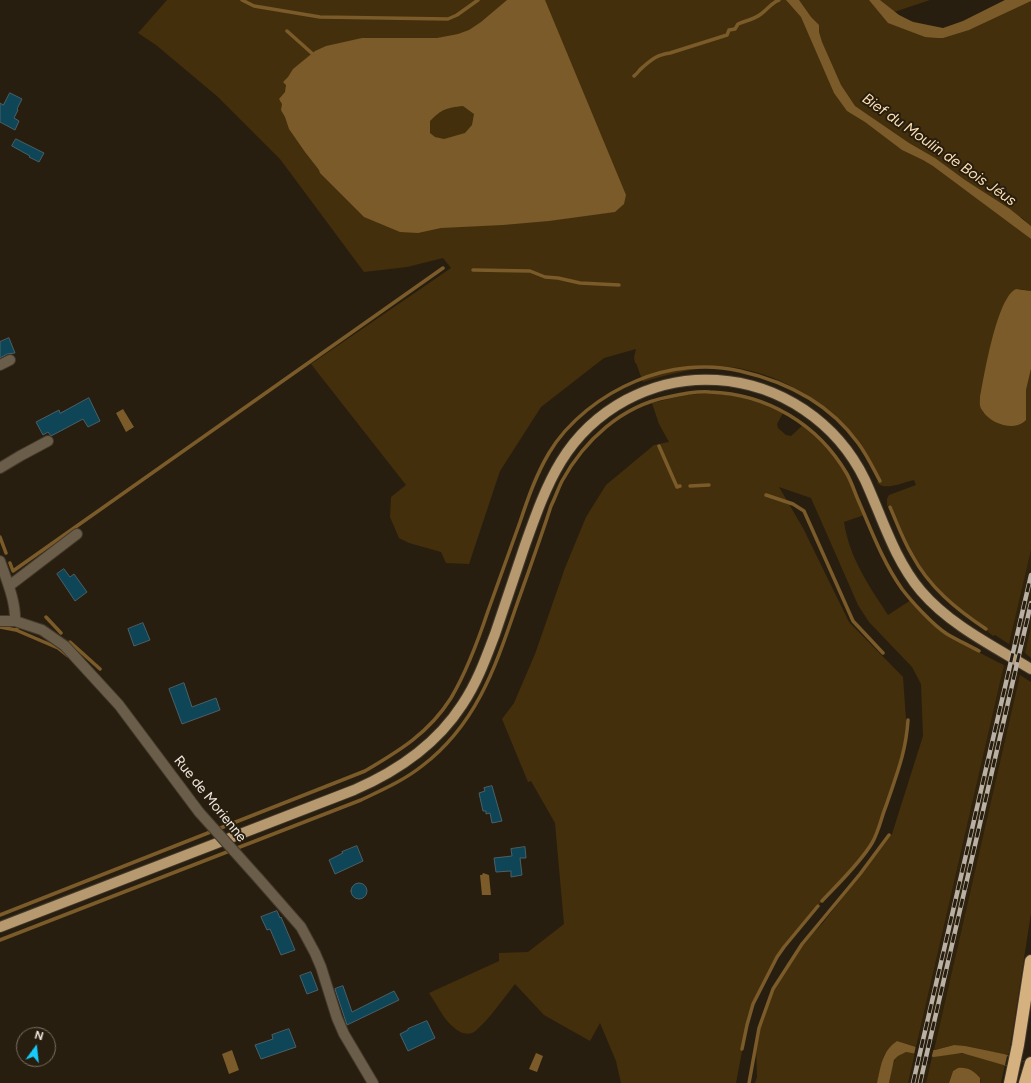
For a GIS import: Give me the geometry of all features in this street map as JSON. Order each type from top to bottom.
[{"type":"highway","points":[[1010,1083],[1015,1063],[1031,961]]},
{"type":"main road","points":[[0,927],[354,790],[389,773],[418,754],[443,730],[454,716],[476,680],[493,639],[543,496],[555,470],[579,437],[602,415],[616,405],[646,390],[678,382],[710,380],[729,381],[745,384],[776,394],[802,408],[816,418],[830,431],[855,462],[864,478],[898,554],[920,590],[933,604],[966,630],[1031,669]]},
{"type":"street","points":[[0,365],[10,360]]},
{"type":"street","points":[[0,468],[48,442]]},
{"type":"street","points":[[9,586],[77,534]]},
{"type":"street","points":[[0,561],[9,586],[16,614],[15,621]]},
{"type":"street","name":"Rue de Morienne","points":[[0,621],[15,621],[42,630],[65,646],[119,706],[199,812],[301,927],[321,967],[337,1018],[344,1034],[374,1083]]},
{"type":"shaded area","points":[[167,0],[930,0],[894,12],[908,20],[941,28],[947,28],[1005,0],[1031,0],[1031,226],[1021,217],[1015,227],[1031,239],[1031,291],[1019,289],[983,412],[994,420],[1007,426],[1026,420],[1026,390],[1031,369],[1031,550],[1009,644],[995,635],[993,636],[988,632],[987,628],[946,598],[932,584],[918,563],[891,505],[887,506],[887,499],[889,495],[916,485],[914,480],[889,486],[880,485],[877,482],[880,481],[859,444],[837,418],[824,407],[795,388],[763,375],[734,367],[691,370],[643,382],[635,363],[634,357],[636,349],[604,358],[541,407],[500,471],[469,564],[446,563],[441,552],[409,543],[399,538],[390,517],[391,497],[406,485],[311,364],[451,268],[443,258],[407,267],[364,272],[280,159],[218,97],[156,45],[138,33]]},
{"type":"shaded area","points":[[507,0],[545,0],[626,195],[624,204],[615,212],[549,221],[441,228],[418,233],[400,232],[364,217],[320,173],[289,129],[281,110],[282,104],[279,99],[285,92],[286,85],[283,82],[293,69],[315,51],[326,46],[362,38],[437,38],[458,34],[469,30]],"holes":[[[463,106],[474,114],[472,125],[465,133],[444,139],[435,137],[430,133],[430,121],[445,110]]]},
{"type":"shaded area","points":[[786,0],[799,0],[811,17],[819,25],[819,32],[822,42],[841,85],[855,106],[1010,209],[1031,226],[1031,239],[933,166],[902,150],[865,122],[847,111],[834,93],[801,17]]},
{"type":"shaded area","points":[[869,0],[880,0],[899,15],[913,22],[943,28],[963,21],[1005,0],[1031,1],[969,30],[943,38],[937,38],[925,37],[888,23]]},
{"type":"shaded area","points":[[1016,289],[1031,291],[1031,369],[1026,390],[1026,420],[1018,425],[1008,426],[988,418],[980,407],[980,398],[988,356],[997,321],[1009,295]]},
{"type":"shaded area","points":[[713,393],[749,400],[766,405],[783,413],[777,424],[778,428],[786,435],[791,436],[803,425],[836,459],[855,493],[864,515],[844,522],[850,547],[861,571],[888,615],[911,600],[932,621],[954,638],[1004,665],[916,1047],[897,1041],[884,1055],[877,1083],[755,1083],[757,1077],[756,1044],[759,1028],[773,989],[802,944],[822,924],[892,834],[923,736],[921,684],[912,667],[869,622],[858,605],[811,498],[779,487],[803,528],[849,622],[903,677],[907,734],[902,761],[872,843],[784,947],[777,957],[753,1004],[747,1025],[736,1083],[621,1083],[616,1061],[600,1023],[590,1041],[544,1015],[515,984],[482,1025],[469,1034],[460,1032],[447,1021],[429,993],[499,961],[499,953],[528,952],[564,924],[555,823],[531,781],[528,782],[502,719],[514,703],[535,654],[565,568],[586,517],[606,485],[654,445],[669,442],[659,424],[652,403],[685,395]]},
{"type":"shaded area","points":[[123,409],[134,427],[126,432],[116,413]]},
{"type":"shaded area","points":[[1031,550],[1031,627],[1025,653],[1009,644]]},
{"type":"shaded area","points":[[1031,627],[1031,658],[1025,653]]},
{"type":"shaded area","points":[[1004,665],[1020,675],[936,1041],[918,1039]]},
{"type":"shaded area","points":[[1020,675],[1031,682],[1031,913],[1009,1053],[1007,1056],[1004,1054],[954,1045],[934,1050]]},
{"type":"shaded area","points":[[483,873],[489,875],[491,895],[482,895],[480,875]]},
{"type":"shaded area","points":[[897,1041],[916,1047],[935,1050],[954,1045],[1004,1054],[1031,1064],[1031,1073],[962,1053],[934,1057],[906,1052],[894,1060],[889,1083],[877,1083],[885,1054]]},
{"type":"shaded area","points":[[232,1050],[239,1070],[229,1074],[222,1054]]},
{"type":"shaded area","points":[[906,1052],[915,1053],[908,1083],[889,1083],[895,1060],[901,1054]]},
{"type":"shaded area","points":[[536,1053],[543,1056],[537,1072],[529,1069]]},
{"type":"shaded area","points":[[955,1053],[969,1054],[1005,1065],[1001,1083],[980,1083],[981,1080],[975,1074],[965,1068],[961,1068],[953,1071],[949,1083],[926,1083],[932,1057]]},
{"type":"shaded area","points":[[913,1062],[930,1064],[926,1083],[908,1083]]},
{"type":"shaded area","points":[[958,1068],[965,1068],[973,1071],[980,1078],[980,1083],[949,1083],[953,1071]]},
{"type":"pier","points":[[916,1045],[934,1048],[931,1059],[914,1055]]},
{"type":"pier","points":[[1007,1056],[1031,1064],[1028,1072],[1005,1065]]},
{"type":"building","points":[[10,93],[22,99],[14,118],[19,121],[15,130],[0,122],[0,103],[3,105]]},
{"type":"building","points":[[16,139],[44,153],[39,162],[12,146]]},
{"type":"building","points":[[9,338],[15,353],[7,354],[0,358],[0,342]]},
{"type":"building","points":[[89,398],[100,421],[88,427],[83,419],[51,436],[48,432],[43,435],[36,422],[59,410],[60,413]]},
{"type":"building","points":[[64,569],[70,577],[74,574],[87,592],[75,601],[57,574]]},
{"type":"building","points":[[143,623],[150,640],[134,646],[128,629]]},
{"type":"building","points":[[184,683],[192,707],[216,698],[220,710],[182,724],[169,689]]},
{"type":"building","points":[[492,786],[502,821],[492,823],[490,813],[486,814],[486,811],[483,811],[479,793],[485,791],[484,788]]},
{"type":"building","points":[[357,846],[363,861],[335,874],[329,860],[343,853],[342,852]]},
{"type":"building","points":[[525,847],[526,858],[520,858],[522,875],[511,877],[511,871],[496,872],[494,858],[512,856],[511,849]]},
{"type":"building","points":[[359,883],[365,885],[367,891],[365,897],[359,899],[353,897],[351,891],[353,885]]},
{"type":"building","points":[[277,911],[295,950],[281,955],[270,929],[267,930],[261,917]]},
{"type":"building","points":[[311,972],[318,990],[307,994],[300,976]]},
{"type":"building","points":[[343,986],[352,1012],[394,991],[399,1000],[347,1025],[335,989]]},
{"type":"building","points":[[427,1021],[435,1038],[408,1051],[400,1034]]},
{"type":"building","points":[[289,1029],[296,1047],[261,1059],[255,1045],[273,1039],[272,1035]]},
{"type":"waterway","points":[[242,0],[254,6],[320,17],[448,19],[457,15],[478,0]]},
{"type":"waterway","points":[[634,76],[658,56],[727,35],[729,30],[735,29],[738,24],[753,19],[779,0]]},
{"type":"waterway","points":[[287,31],[315,56]]},
{"type":"waterway","points":[[10,563],[13,571],[443,268]]},
{"type":"waterway","points":[[473,270],[530,271],[545,277],[558,278],[580,283],[619,285]]},
{"type":"waterway","points":[[0,915],[365,771],[390,756],[423,731],[451,698],[467,667],[529,495],[549,453],[566,430],[587,410],[623,387],[661,372],[701,367],[714,367],[740,371],[775,381],[806,396],[834,416],[847,429],[861,448],[880,481]]},
{"type":"waterway","points":[[0,940],[361,800],[400,781],[422,766],[441,750],[457,732],[470,714],[481,694],[500,652],[551,506],[562,481],[571,466],[581,452],[606,427],[635,408],[651,402],[694,392],[731,394],[771,406],[789,415],[806,427],[821,440],[835,456],[847,474],[878,547],[902,589],[923,613],[941,630],[979,651]]},
{"type":"waterway","points":[[659,446],[677,487],[680,486]]},
{"type":"waterway","points":[[690,486],[709,485]]},
{"type":"waterway","points":[[766,495],[793,504],[804,511],[853,621],[883,653]]},
{"type":"waterway","points":[[890,507],[903,537],[919,567],[944,596],[964,614],[986,629]]},
{"type":"waterway","points":[[0,537],[6,553]]},
{"type":"waterway","points":[[46,617],[61,633]]},
{"type":"waterway","points":[[0,627],[17,629]]},
{"type":"waterway","points":[[16,630],[58,648],[68,656]]},
{"type":"waterway","points":[[70,642],[100,669]]},
{"type":"waterway","points":[[822,901],[855,865],[874,838],[900,764],[908,720]]},
{"type":"waterway","points":[[749,1083],[759,1028],[773,989],[802,944],[860,874],[889,835]]},
{"type":"waterway","points":[[742,1049],[753,1004],[777,957],[818,906]]},
{"type":"railway","points":[[913,1083],[1031,575]]},
{"type":"railway","points":[[920,1083],[1031,603]]},
{"type":"water label","name":"Bief du Moulin de Bois Jéus","points":[[939,150]]}]
